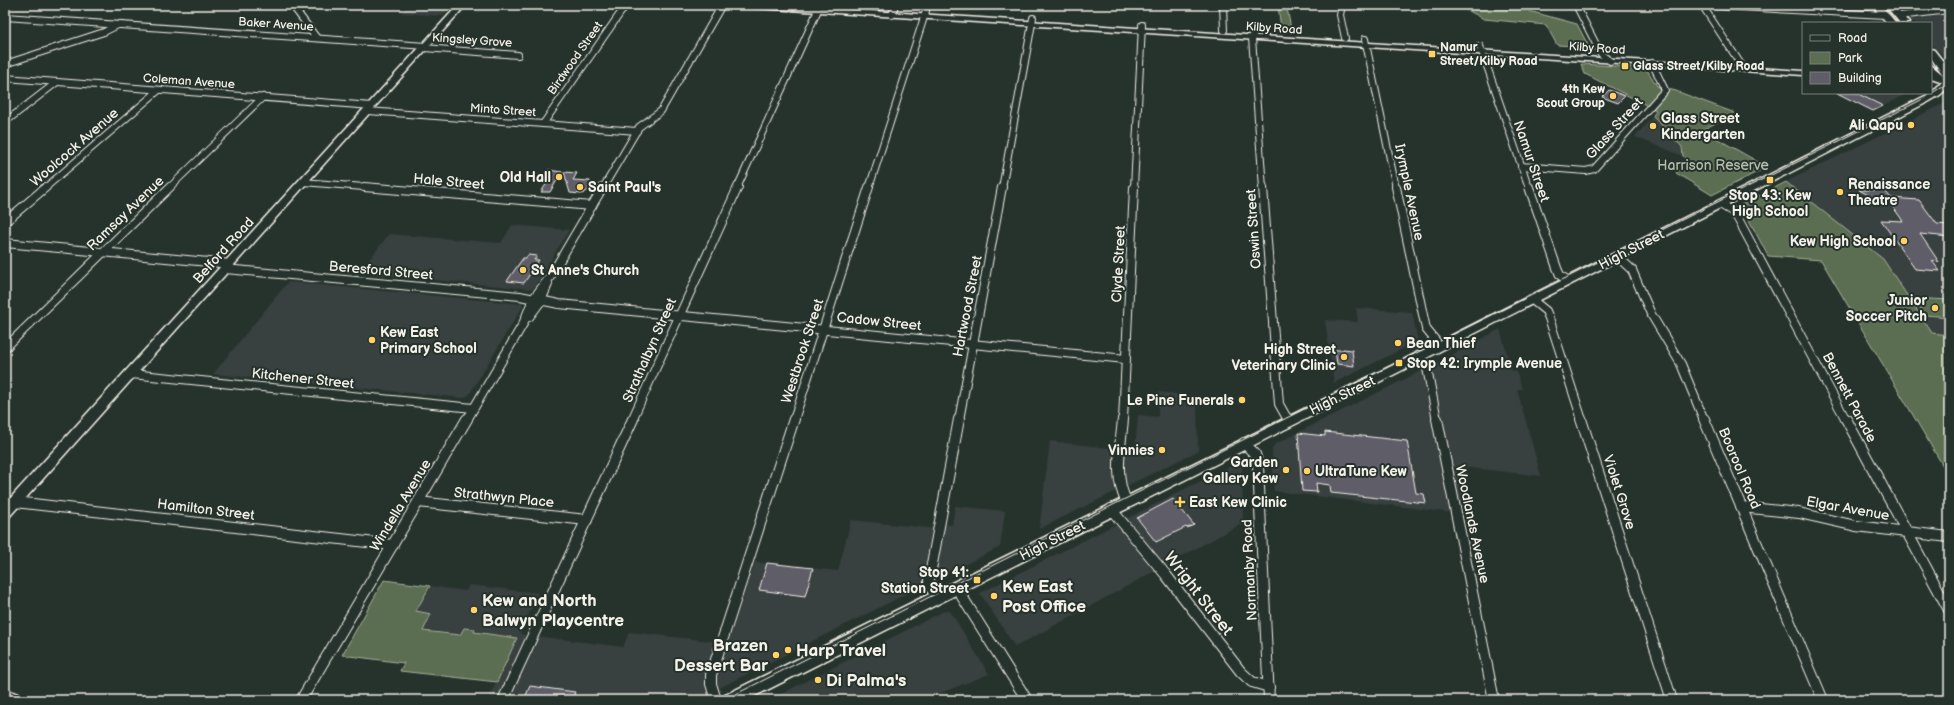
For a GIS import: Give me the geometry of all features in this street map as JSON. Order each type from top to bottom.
[{"type":"main road","points":[[1876,5],[1891,22]]},
{"type":"main road","points":[[1889,5],[1902,20]]},
{"type":"main road","points":[[1932,53],[1947,72],[1949,83]]},
{"type":"main road","points":[[1932,69],[1937,75],[1949,83]]},
{"type":"main road","name":"High Street","points":[[731,700],[1568,281],[1930,97],[1949,83]]},
{"type":"main road","points":[[5,696],[15,700]]},
{"type":"street","points":[[292,5],[316,37]]},
{"type":"street","name":"Belford Road","points":[[5,513],[462,5]]},
{"type":"street","name":"Birdwood Street","points":[[543,124],[626,5]]},
{"type":"street","name":"Windella Avenue","points":[[301,700],[637,131],[642,124],[661,111],[722,5]]},
{"type":"street","name":"Kilby Road","points":[[743,5],[818,10],[893,10]]},
{"type":"street","name":"Kilby Road","points":[[835,5],[925,14],[1033,21],[1481,49],[1601,54],[1742,66],[1802,73]]},
{"type":"street","points":[[1223,5],[1224,30]]},
{"type":"street","points":[[1342,5],[1340,15],[1345,38]]},
{"type":"street","points":[[1576,5],[1601,54],[1610,61]]},
{"type":"street","points":[[1702,5],[1885,15]]},
{"type":"street","points":[[1702,5],[1742,66]]},
{"type":"street","name":"Strathalbyn Street","points":[[503,700],[587,520],[818,10]]},
{"type":"street","points":[[1902,20],[1949,10]]},
{"type":"street","name":"Westbrook Street","points":[[716,700],[711,684],[712,675],[925,14]]},
{"type":"street","name":"Baker Avenue","points":[[5,17],[316,37],[425,47]]},
{"type":"street","name":"Hartwood Street","points":[[936,597],[929,584],[929,580],[1033,21]]},
{"type":"street","points":[[5,64],[104,32],[120,24]]},
{"type":"street","name":"Kilby Road","points":[[1143,28],[1224,30],[1253,35],[1345,38],[1366,42]]},
{"type":"street","name":"Clyde Street","points":[[1127,502],[1122,492],[1120,471],[1143,28]]},
{"type":"street","name":"Oswin Street","points":[[1253,35],[1280,404],[1289,421]]},
{"type":"street","name":"Irymple Avenue","points":[[1366,42],[1426,329],[1439,345]]},
{"type":"street","name":"Kingsley Grove","points":[[425,47],[518,55]]},
{"type":"street","name":"Kilby Road","points":[[1481,49],[1610,61],[1742,66],[1802,66]]},
{"type":"street","name":"Namur Street","points":[[1481,49],[1557,268],[1560,274],[1568,281]]},
{"type":"street","name":"Glass Street","points":[[1521,166],[1586,171],[1594,168],[1665,90],[1665,87],[1652,63]]},
{"type":"street","points":[[1932,76],[1949,83]]},
{"type":"street","name":"Coleman Avenue","points":[[5,78],[263,97],[370,108]]},
{"type":"street","points":[[5,122],[57,82]]},
{"type":"street","points":[[1932,82],[1949,83]]},
{"type":"street","name":"Woolcock Avenue","points":[[5,222],[159,90]]},
{"type":"street","name":"Ramsay Avenue","points":[[5,348],[263,97]]},
{"type":"street","name":"Minto Street","points":[[370,108],[637,131]]},
{"type":"street","name":"Hale Street","points":[[303,182],[592,206]]},
{"type":"street","name":"Bennett Parade","points":[[1720,204],[1732,211],[1737,217],[1949,610]]},
{"type":"street","name":"Beresford Street","points":[[5,243],[520,296],[537,300]]},
{"type":"street","name":"Boorool Road","points":[[1617,256],[1628,264],[1632,270],[1651,314],[1681,364],[1823,700]]},
{"type":"street","name":"Violet Grove","points":[[1531,299],[1546,311],[1549,318],[1672,700]]},
{"type":"street","name":"Cadow Street","points":[[537,300],[1126,359]]},
{"type":"street","name":"Woodlands Avenue","points":[[1419,355],[1428,372],[1494,700]]},
{"type":"street","name":"Kitchener Street","points":[[131,374],[473,408]]},
{"type":"street","name":"Normanby Road","points":[[1244,443],[1255,454],[1258,465],[1269,700]]},
{"type":"street","name":"Hamilton Street","points":[[15,502],[393,545]]},
{"type":"street","name":"Strathwyn Place","points":[[418,502],[587,520]]},
{"type":"street","name":"Elgar Avenue","points":[[1741,507],[1799,513],[1856,526],[1949,537]]},
{"type":"street","name":"Wright Street","points":[[1111,509],[1166,575],[1241,672],[1252,682],[1269,687]]},
{"type":"street","points":[[956,587],[1027,700]]},
{"type":"shaded area","points":[[409,5],[452,5],[442,16],[401,13]]},
{"type":"shaded area","points":[[1949,15],[1949,61],[1932,46],[1932,22],[1907,22],[1905,20]]},
{"type":"shaded area","points":[[1856,94],[1906,94],[1882,107]]},
{"type":"shaded area","name":"Kew High School","points":[[1949,101],[1949,335],[1932,333],[1883,259],[1786,182]]},
{"type":"shaded area","name":"Glass Street Kindergarten","points":[[1653,116],[1682,147],[1683,156],[1635,137]]},
{"type":"shaded area","points":[[512,225],[569,230],[534,288],[531,289],[359,273],[389,234],[501,243]]},
{"type":"shaded area","name":"Kew East Primary School","points":[[288,282],[522,304],[523,306],[469,395],[463,398],[213,374]]},
{"type":"shaded area","points":[[1356,308],[1412,312],[1418,341],[1334,383],[1325,320],[1358,322]]},
{"type":"shaded area","points":[[1500,329],[1512,371],[1516,371],[1522,389],[1517,389],[1541,476],[1462,467],[1460,471],[1469,515],[1274,491],[1272,449],[1275,444],[1439,362]]},
{"type":"shaded area","points":[[1158,392],[1197,396],[1198,451],[1039,529],[1050,441],[1135,451],[1138,415],[1158,417]]},
{"type":"shaded area","points":[[1242,460],[1243,523],[1015,647],[980,593]]},
{"type":"shaded area","points":[[955,506],[1005,511],[1000,547],[695,700],[488,700],[517,638],[474,632],[475,629],[464,628],[461,635],[423,630],[416,612],[430,586],[466,591],[469,585],[538,593],[520,634],[623,647],[629,632],[728,643],[755,562],[838,571],[851,520],[929,528],[945,524],[952,525]]},
{"type":"shaded area","points":[[946,610],[950,611],[989,674],[923,700],[769,700]]},
{"type":"green space","points":[[1278,5],[1293,5],[1294,8],[1287,8],[1291,29],[1281,29]]},
{"type":"green space","points":[[1458,5],[1523,5],[1529,11],[1577,24],[1589,47],[1557,45],[1546,25],[1484,19]]},
{"type":"green space","name":"Harrison Reserve","points":[[1581,64],[1646,68],[1657,86],[1676,91],[1735,113],[1702,130],[1767,167],[1712,195],[1676,173],[1686,159],[1683,156],[1682,147],[1653,116],[1656,110],[1585,74]]},
{"type":"green space","points":[[1786,182],[1883,259],[1932,333],[1949,335],[1949,476],[1821,260],[1768,256],[1741,205]]},
{"type":"green space","name":"Junior Soccer Pitch","points":[[1913,298],[1949,300],[1949,317],[1925,315]]},
{"type":"green space","points":[[384,580],[430,586],[416,611],[431,614],[423,631],[460,635],[464,628],[475,629],[474,632],[517,638],[497,682],[400,671],[404,663],[342,655]]},
{"type":"building","name":"4th Kew Scout Group","points":[[1609,90],[1625,96],[1618,103],[1602,97]]},
{"type":"building","points":[[1839,94],[1858,94],[1883,106],[1873,111]]},
{"type":"building","points":[[548,170],[562,172],[550,192],[541,192],[549,180],[543,179]]},
{"type":"building","name":"Saint Paul's","points":[[564,172],[577,173],[573,180],[590,181],[592,188],[582,194],[570,193]]},
{"type":"building","points":[[1859,190],[1884,190],[1891,198],[1919,200],[1937,224],[1949,225],[1949,237],[1920,234],[1939,262],[1932,261],[1940,271],[1915,269],[1881,220],[1903,221],[1888,200],[1874,198]]},
{"type":"building","name":"St Anne's Church","points":[[528,255],[537,256],[534,260],[539,260],[524,283],[507,281],[523,258],[526,258]]},
{"type":"building","name":"High Street Veterinary Clinic","points":[[1335,350],[1352,350],[1354,366],[1337,364]]},
{"type":"building","points":[[1325,432],[1407,441],[1416,493],[1424,494],[1426,503],[1331,493],[1330,485],[1316,483],[1317,492],[1302,491],[1298,433],[1325,436]]},
{"type":"building","points":[[1173,499],[1194,525],[1187,528],[1186,527],[1156,542],[1137,518]]},
{"type":"building","points":[[767,563],[813,568],[805,596],[759,590]]},
{"type":"building","points":[[530,686],[575,692],[572,700],[524,700]]},
{"type":"tram line","points":[[1932,93],[1949,82]]},
{"type":"tram line","points":[[724,700],[1931,94]]},
{"type":"place","name":"Namur Street/Kilby Road","points":[[1432,54]]},
{"type":"place","name":"Glass Street/Kilby Road","points":[[1625,66]]},
{"type":"place","name":"4th Kew Scout Group","points":[[1613,96]]},
{"type":"place","name":"Ali Qapu","points":[[1911,125]]},
{"type":"place","name":"Glass Street Kindergarten","points":[[1653,126]]},
{"type":"place","name":"Old Hall","points":[[559,177]]},
{"type":"place","name":"Stop 43: Kew High School","points":[[1770,180]]},
{"type":"place","name":"Saint Paul's","points":[[580,187]]},
{"type":"place","name":"Renaissance Theatre","points":[[1840,192]]},
{"type":"place","name":"Kew High School","points":[[1904,241]]},
{"type":"place","name":"St Anne's Church","points":[[523,270]]},
{"type":"place","name":"Junior Soccer Pitch","points":[[1935,308]]},
{"type":"place","name":"Kew East Primary School","points":[[372,340]]},
{"type":"place","name":"Bean Thief","points":[[1398,343]]},
{"type":"place","name":"High Street Veterinary Clinic","points":[[1344,357]]},
{"type":"place","name":"Stop 42: Irymple Avenue","points":[[1399,363]]},
{"type":"place","name":"Le Pine Funerals","points":[[1242,400]]},
{"type":"place","name":"Vinnies","points":[[1162,450]]},
{"type":"place","name":"Garden Gallery Kew","points":[[1286,470]]},
{"type":"place","name":"UltraTune Kew","points":[[1307,471]]},
{"type":"place","name":"East Kew Clinic","points":[[1180,502]]},
{"type":"place","name":"Stop 41: Station Street","points":[[977,580]]},
{"type":"place","name":"Kew East Post Office","points":[[994,596]]},
{"type":"place","name":"Kew and North Balwyn Playcentre","points":[[474,610]]},
{"type":"place","name":"Harp Travel","points":[[788,650]]},
{"type":"place","name":"Brazen Dessert Bar","points":[[776,655]]},
{"type":"place","name":"Di Palma's","points":[[818,680]]}]
